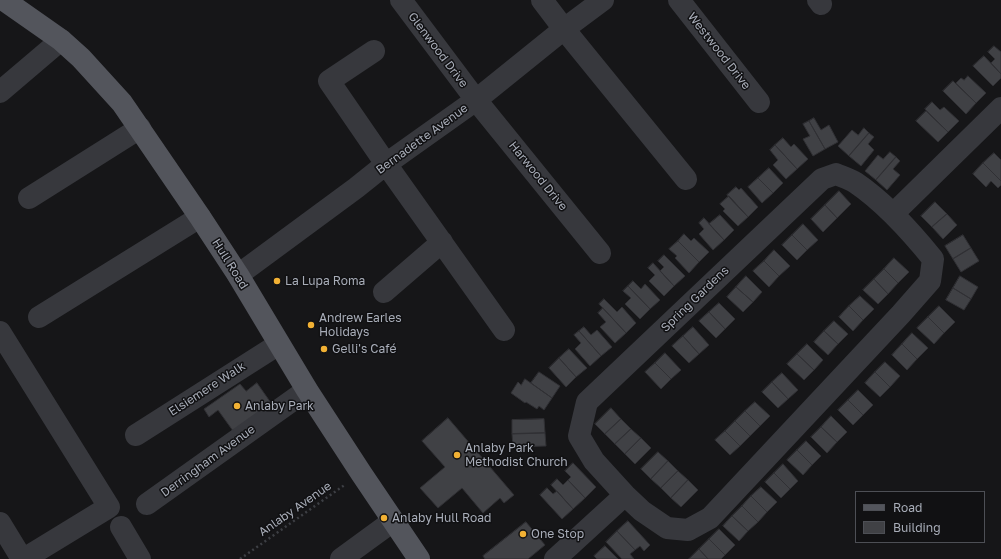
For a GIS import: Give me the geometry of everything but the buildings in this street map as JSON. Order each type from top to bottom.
[{"type":"main road","name":"Hull Road","points":[[4,0],[61,40],[81,58],[122,103],[200,217],[238,276],[307,390],[418,558]]},
{"type":"street","name":"Glenwood Drive","points":[[400,0],[476,100]]},
{"type":"street","points":[[542,0],[686,179]]},
{"type":"street","name":"Bernadette Avenue","points":[[238,276],[386,164],[476,100],[564,29],[603,0]]},
{"type":"street","name":"Westwood Drive","points":[[679,0],[759,102]]},
{"type":"street","points":[[0,92],[61,40]]},
{"type":"street","points":[[374,51],[329,81],[504,330]]},
{"type":"street","name":"Harwood Drive","points":[[476,100],[600,253]]},
{"type":"street","points":[[893,214],[1001,108]]},
{"type":"street","points":[[29,198],[140,128]]},
{"type":"street","name":"Spring Gardens","points":[[836,174],[855,182],[871,194],[920,242],[933,259],[930,281],[890,326],[710,518],[688,530],[667,528],[642,511],[625,496],[594,461],[579,436],[587,402],[822,179],[836,174]]},
{"type":"street","points":[[39,317],[200,217]]},
{"type":"street","points":[[384,292],[442,242]]},
{"type":"street","points":[[0,332],[109,507],[23,559],[0,523]]},
{"type":"street","name":"Elsiemere Walk","points":[[136,434],[279,344]]},
{"type":"street","name":"Derringham Avenue","points":[[147,504],[307,390]]},
{"type":"street","points":[[556,559],[625,496]]},
{"type":"street","points":[[341,559],[393,521]]},
{"type":"street","points":[[121,527],[140,559]]},
{"type":"path","name":"Anlaby Avenue","points":[[240,559],[361,473]]},
{"type":"place","name":"La Lupa Roma","points":[[277,281]]},
{"type":"place","name":"Andrew Earles Holidays","points":[[311,325]]},
{"type":"place","name":"Gelli's Café","points":[[324,349]]},
{"type":"place","name":"Anlaby Park","points":[[237,406]]},
{"type":"place","name":"Anlaby Park Methodist Church","points":[[457,455]]},
{"type":"place","name":"Anlaby Hull Road","points":[[384,518]]},
{"type":"place","name":"One Stop","points":[[523,534]]}]
